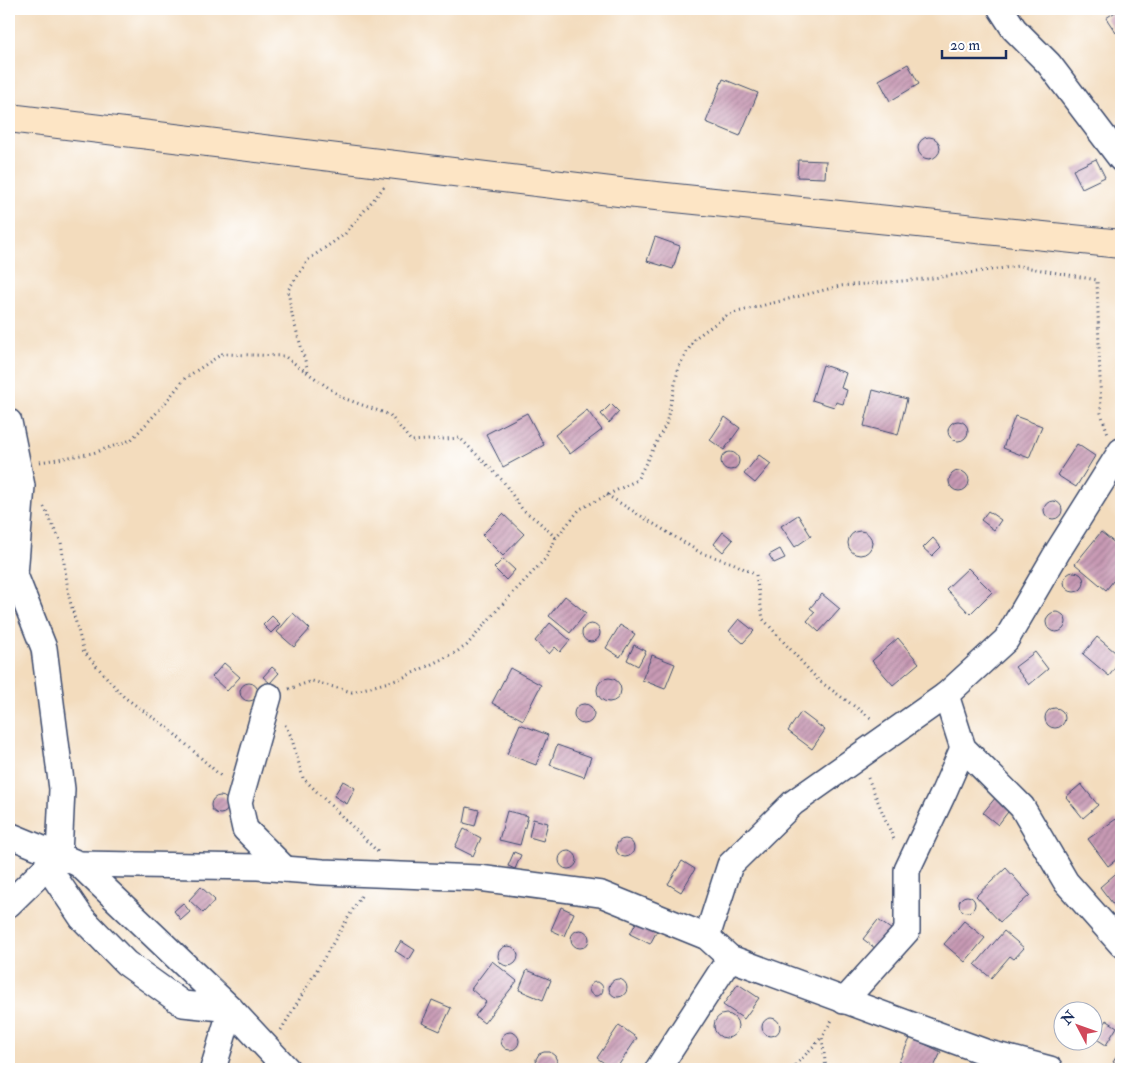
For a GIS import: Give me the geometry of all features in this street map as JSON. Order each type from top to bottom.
[{"type":"main road","points":[[9,118],[627,193],[1121,244]]},
{"type":"street","points":[[1001,9],[1014,29],[1049,64],[1121,159]]},
{"type":"street","points":[[9,422],[22,486],[14,575],[44,648],[62,789],[62,861],[82,918],[126,963],[183,1004],[231,1009]]},
{"type":"street","points":[[707,937],[730,866],[793,803],[946,695],[1006,640],[1058,551],[1119,455]]},
{"type":"street","points":[[946,695],[962,748],[1022,807],[1066,882],[1121,944]]},
{"type":"street","points":[[269,696],[239,802],[244,829],[285,868]]},
{"type":"street","points":[[844,1001],[907,931],[907,870],[943,794],[962,748]]},
{"type":"street","points":[[9,835],[62,861],[231,1009],[287,1069]]},
{"type":"street","points":[[9,904],[62,861],[187,864],[479,878],[602,894],[707,937],[730,958],[985,1052],[1050,1069]]},
{"type":"street","points":[[658,1069],[730,958]]},
{"type":"street","points":[[213,1069],[231,1009]]},
{"type":"path","points":[[308,372],[292,315],[288,290],[309,259],[344,234],[362,215],[401,166]]},
{"type":"path","points":[[402,875],[303,778],[291,736],[269,696],[312,681],[352,692],[400,680],[455,654],[467,645],[546,558],[556,538],[580,509],[637,480],[666,424],[679,366],[695,338],[729,314],[840,286],[926,279],[1019,266],[1098,280],[1101,413],[1119,455]]},
{"type":"path","points":[[18,466],[94,453],[131,440],[162,407],[185,378],[222,354],[284,356],[343,398],[390,415],[410,441],[460,438],[503,481],[522,509],[556,538]]},
{"type":"path","points":[[606,495],[701,552],[733,563],[756,575],[763,619],[818,680],[891,733]]},
{"type":"path","points":[[42,505],[61,542],[69,597],[84,652],[124,697],[168,728],[221,775],[239,802]]},
{"type":"path","points":[[859,755],[907,870]]},
{"type":"path","points":[[269,1050],[374,874]]},
{"type":"path","points":[[792,1069],[822,1037],[844,1001]]},
{"type":"path","points":[[822,1037],[826,1069]]},
{"type":"building","points":[[1120,9],[1121,29],[1116,33],[1106,18]]},
{"type":"building","points":[[908,64],[919,84],[890,101],[879,80]]},
{"type":"building","points":[[723,79],[758,93],[740,136],[706,122]]},
{"type":"building","points":[[929,137],[937,140],[940,148],[937,156],[929,159],[921,156],[918,148],[921,140]]},
{"type":"building","points":[[1096,159],[1105,177],[1082,188],[1073,170]]},
{"type":"building","points":[[798,160],[826,161],[825,178],[797,177]]},
{"type":"building","points":[[655,237],[680,246],[673,269],[647,261]]},
{"type":"building","points":[[823,365],[846,373],[841,388],[847,390],[843,404],[836,402],[834,407],[812,400]]},
{"type":"building","points":[[873,390],[907,399],[898,435],[864,426]]},
{"type":"building","points":[[611,404],[619,412],[609,423],[601,414]]},
{"type":"building","points":[[587,410],[602,430],[570,454],[555,435]]},
{"type":"building","points":[[527,413],[544,445],[503,467],[486,434]]},
{"type":"building","points":[[1015,416],[1042,426],[1029,458],[1003,448]]},
{"type":"building","points":[[725,417],[740,428],[724,450],[710,440]]},
{"type":"building","points":[[958,421],[965,424],[968,431],[965,438],[958,441],[951,438],[948,431],[951,424]]},
{"type":"building","points":[[1077,444],[1095,456],[1076,487],[1057,475]]},
{"type":"building","points":[[726,452],[734,452],[739,457],[737,468],[726,470],[721,465],[721,457]]},
{"type":"building","points":[[759,455],[771,464],[755,483],[744,474]]},
{"type":"building","points":[[959,471],[966,474],[969,481],[966,488],[959,491],[952,488],[949,481],[952,474]]},
{"type":"building","points":[[1053,501],[1059,504],[1062,510],[1059,516],[1053,519],[1047,516],[1044,510],[1047,504]]},
{"type":"building","points":[[988,511],[1001,520],[994,530],[981,520]]},
{"type":"building","points":[[503,514],[524,534],[503,556],[482,535]]},
{"type":"building","points":[[798,515],[811,536],[795,547],[781,526]]},
{"type":"building","points":[[860,531],[868,535],[872,543],[868,551],[860,555],[852,551],[848,543],[852,535]]},
{"type":"building","points":[[723,532],[733,540],[723,552],[714,544]]},
{"type":"building","points":[[1101,532],[1121,548],[1121,571],[1106,590],[1075,564]]},
{"type":"building","points":[[933,538],[941,547],[932,556],[923,548]]},
{"type":"building","points":[[780,549],[785,558],[774,563],[769,555]]},
{"type":"building","points":[[503,559],[515,570],[506,580],[494,568]]},
{"type":"building","points":[[968,568],[992,592],[970,614],[946,589]]},
{"type":"building","points":[[1074,572],[1081,575],[1084,582],[1081,589],[1074,592],[1067,589],[1064,582],[1067,575]]},
{"type":"building","points":[[822,594],[840,609],[819,632],[807,621],[815,612],[810,608]]},
{"type":"building","points":[[565,596],[586,613],[570,633],[549,616]]},
{"type":"building","points":[[1056,612],[1063,615],[1066,622],[1063,629],[1056,632],[1049,629],[1046,622],[1049,615]]},
{"type":"building","points":[[293,613],[310,629],[294,647],[277,632]]},
{"type":"building","points":[[272,616],[280,624],[271,633],[263,625]]},
{"type":"building","points":[[739,619],[754,631],[743,643],[729,631]]},
{"type":"building","points":[[550,623],[570,640],[560,652],[555,647],[549,654],[535,641]]},
{"type":"building","points":[[591,624],[597,627],[600,633],[597,639],[591,642],[585,639],[582,633],[585,627]]},
{"type":"building","points":[[620,625],[635,634],[620,657],[606,648]]},
{"type":"building","points":[[1097,637],[1121,657],[1121,660],[1109,676],[1083,654]]},
{"type":"building","points":[[898,638],[919,663],[893,685],[872,661]]},
{"type":"building","points":[[634,645],[646,651],[638,666],[627,660]]},
{"type":"building","points":[[1035,652],[1048,669],[1029,685],[1015,667]]},
{"type":"building","points":[[652,655],[675,664],[665,689],[642,680]]},
{"type":"building","points":[[224,663],[240,677],[227,691],[212,677]]},
{"type":"building","points":[[272,667],[279,673],[270,683],[263,677]]},
{"type":"building","points":[[510,668],[541,685],[523,720],[492,703]]},
{"type":"building","points":[[609,678],[614,679],[620,685],[620,695],[614,701],[609,702],[604,701],[598,695],[597,690],[598,685],[604,679]]},
{"type":"building","points":[[245,683],[253,683],[258,688],[256,699],[245,701],[240,696],[240,688]]},
{"type":"building","points":[[584,704],[591,707],[594,714],[591,721],[584,724],[577,721],[574,714],[577,707]]},
{"type":"building","points":[[1055,708],[1062,711],[1065,718],[1062,725],[1055,728],[1048,725],[1045,718],[1048,711]]},
{"type":"building","points":[[801,712],[825,730],[812,749],[788,731]]},
{"type":"building","points":[[520,724],[548,735],[536,765],[507,754]]},
{"type":"building","points":[[557,745],[591,757],[584,777],[550,765]]},
{"type":"building","points":[[343,781],[355,788],[347,804],[334,796]]},
{"type":"building","points":[[1081,784],[1098,805],[1083,818],[1066,797]]},
{"type":"building","points":[[220,796],[226,799],[229,805],[226,811],[220,814],[214,811],[211,805],[214,799]]},
{"type":"building","points":[[996,797],[1011,808],[998,825],[983,813]]},
{"type":"building","points":[[467,807],[479,810],[475,826],[464,823]]},
{"type":"building","points":[[507,811],[528,816],[520,845],[499,840]]},
{"type":"building","points":[[533,819],[548,823],[543,841],[529,837]]},
{"type":"building","points":[[1116,819],[1121,826],[1121,856],[1108,866],[1088,839]]},
{"type":"building","points":[[464,829],[481,838],[473,856],[455,847]]},
{"type":"building","points":[[625,839],[631,842],[634,848],[631,854],[625,857],[619,854],[616,848],[619,842]]},
{"type":"building","points":[[564,851],[572,851],[577,856],[575,867],[564,869],[559,864],[559,856]]},
{"type":"building","points":[[514,852],[521,855],[515,869],[508,866]]},
{"type":"building","points":[[682,861],[695,869],[681,892],[668,884]]},
{"type":"building","points":[[1006,868],[1030,895],[1000,922],[976,896]]},
{"type":"building","points":[[1121,869],[1121,910],[1119,912],[1100,887]]},
{"type":"building","points":[[201,887],[215,900],[203,913],[189,900]]},
{"type":"building","points":[[964,896],[970,896],[975,901],[973,910],[964,912],[959,907],[959,901]]},
{"type":"building","points":[[183,903],[190,912],[181,920],[174,911]]},
{"type":"building","points":[[561,907],[574,913],[564,936],[551,930]]},
{"type":"building","points":[[638,919],[658,929],[650,944],[630,934]]},
{"type":"building","points":[[878,920],[895,932],[880,952],[863,939]]},
{"type":"building","points":[[964,921],[985,938],[965,962],[944,944]]},
{"type":"building","points":[[580,930],[586,933],[589,939],[586,945],[580,948],[574,945],[571,939],[574,933]]},
{"type":"building","points":[[1004,931],[1024,948],[1014,959],[1010,956],[991,978],[975,965]]},
{"type":"building","points":[[401,941],[415,950],[409,960],[395,951]]},
{"type":"building","points":[[508,946],[515,949],[518,956],[515,963],[508,966],[501,963],[498,956],[501,949]]},
{"type":"building","points":[[492,961],[517,981],[484,1023],[475,1016],[486,1002],[471,989]]},
{"type":"building","points":[[527,970],[551,980],[543,1000],[519,990]]},
{"type":"building","points":[[618,979],[624,982],[627,988],[624,994],[618,997],[612,994],[609,988],[612,982]]},
{"type":"building","points":[[596,982],[601,984],[603,989],[601,994],[596,996],[591,994],[589,989],[591,984]]},
{"type":"building","points":[[738,984],[759,998],[744,1019],[723,1005]]},
{"type":"building","points":[[432,1000],[451,1008],[440,1031],[422,1023]]},
{"type":"building","points":[[726,1014],[734,1018],[738,1026],[734,1034],[726,1038],[718,1034],[714,1026],[718,1018]]},
{"type":"building","points":[[771,1018],[777,1021],[780,1027],[777,1033],[771,1036],[765,1033],[762,1027],[765,1021]]},
{"type":"building","points":[[1106,1020],[1117,1027],[1106,1045],[1102,1042],[1102,1027]]},
{"type":"building","points":[[619,1025],[637,1038],[616,1069],[613,1069],[597,1058]]},
{"type":"building","points":[[510,1032],[516,1035],[519,1041],[516,1047],[510,1050],[504,1047],[501,1041],[504,1035]]},
{"type":"building","points":[[911,1037],[941,1052],[933,1069],[895,1069]]},
{"type":"building","points":[[1121,1050],[1121,1068],[1113,1062]]},
{"type":"building","points":[[550,1052],[555,1056],[557,1061],[554,1069],[537,1069],[536,1059],[539,1054]]}]
